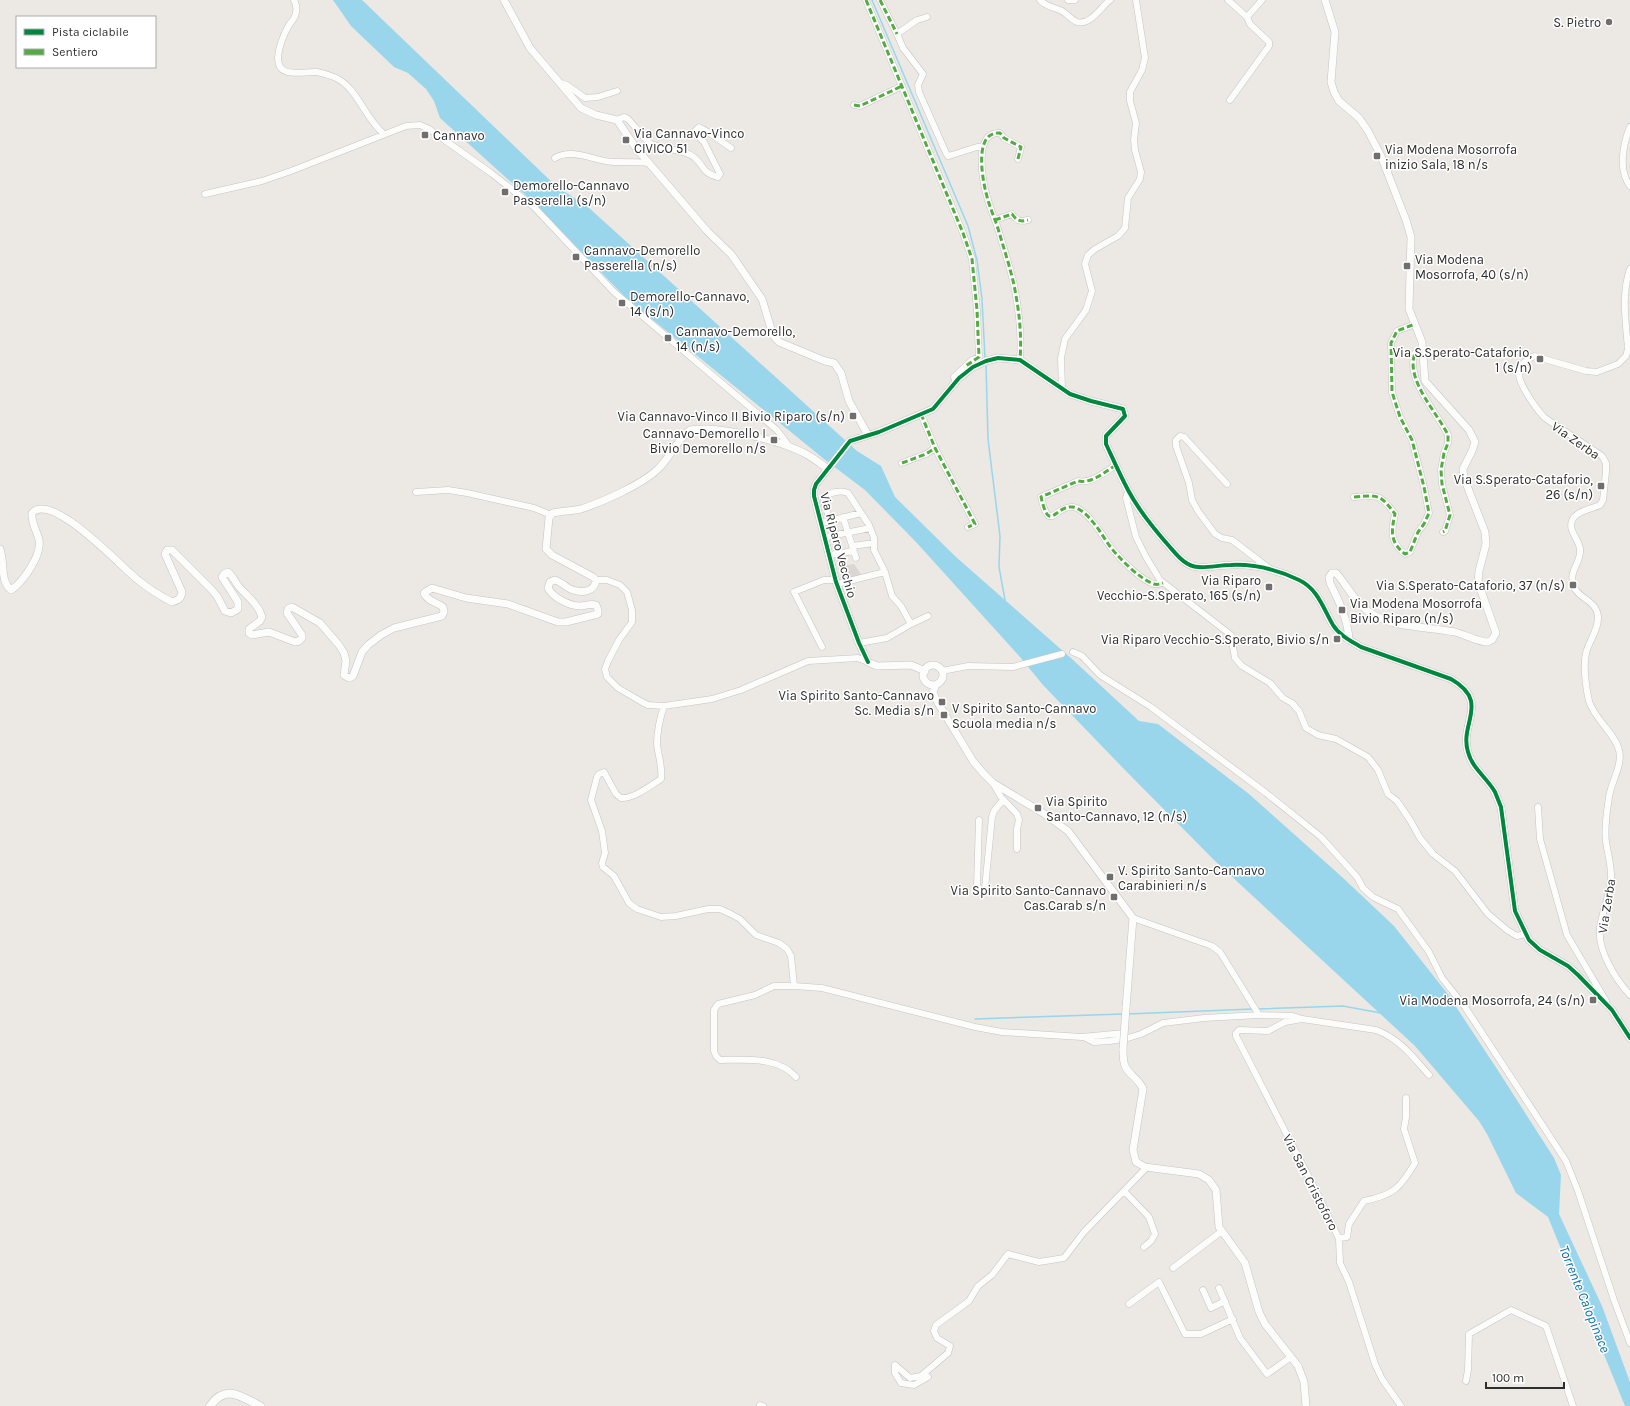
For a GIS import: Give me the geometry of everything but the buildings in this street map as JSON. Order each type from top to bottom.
[{"type":"main road","points":[[210,1406],[220,1396],[230,1393],[237,1394],[260,1406]]},
{"type":"street","points":[[294,0],[297,12],[280,46],[278,58],[283,70],[289,73],[317,72],[340,80],[353,93],[370,120],[384,134]]},
{"type":"street","points":[[504,0],[530,48],[581,108],[596,115],[617,120],[624,117],[628,119],[649,143],[658,147],[688,154],[695,158],[703,170],[709,175],[718,177],[720,174],[704,142],[697,135],[696,130],[699,127],[731,148]]},
{"type":"street","points":[[866,0],[963,233],[972,259],[977,310],[979,356],[972,360],[954,376],[957,380]]},
{"type":"street","points":[[880,0],[903,48],[923,74],[918,85],[919,92],[948,156],[952,156],[977,146],[983,147]]},
{"type":"street","points":[[1040,0],[1043,4],[1062,11],[1077,22],[1083,22],[1089,20],[1110,0]]},
{"type":"street","points":[[1068,0],[1075,0]]},
{"type":"street","points":[[1062,389],[1061,358],[1066,339],[1086,310],[1092,291],[1085,264],[1088,255],[1095,249],[1118,236],[1125,228],[1128,198],[1140,178],[1141,172],[1134,140],[1136,123],[1130,101],[1130,92],[1142,70],[1145,58],[1136,0]]},
{"type":"street","points":[[1228,0],[1248,16],[1250,24],[1269,42],[1268,46],[1230,100]]},
{"type":"street","points":[[1248,16],[1262,0]]},
{"type":"street","points":[[1325,0],[1335,32],[1331,82],[1334,92],[1339,101],[1359,118],[1368,131],[1381,156],[1406,220],[1411,237],[1409,309],[1422,342],[1425,381],[1469,430],[1475,442],[1464,468],[1464,478],[1485,532],[1486,544],[1479,571],[1478,582],[1496,633],[1492,640],[1487,642],[1454,632],[1406,625],[1385,620],[1369,612],[1360,604],[1341,578],[1336,573],[1332,573],[1329,577],[1330,583],[1347,624],[1349,640]]},
{"type":"street","points":[[896,34],[917,20],[927,17]]},
{"type":"street","points":[[560,83],[567,85],[585,98],[598,97],[617,91]]},
{"type":"street","points":[[854,105],[860,106],[902,86]]},
{"type":"street","points":[[617,120],[636,148],[708,232],[731,254],[762,299],[773,335],[779,342],[825,361],[834,363],[841,373],[849,401],[868,435]]},
{"type":"street","points":[[205,194],[269,178],[406,126],[420,125],[429,129],[491,172],[534,207],[614,292],[776,430],[789,446]]},
{"type":"street","points":[[1630,127],[1625,140],[1624,173],[1630,186]]},
{"type":"street","points":[[1018,159],[1021,147],[1004,138],[1000,133],[994,132],[988,137],[983,147],[983,180],[988,201],[1014,283],[1020,322],[1020,360]]},
{"type":"street","points":[[554,158],[569,155],[614,162],[649,163]]},
{"type":"street","points":[[995,220],[1012,214],[1016,220],[1021,222],[1028,220]]},
{"type":"street","name":"Via Zerba","points":[[1630,269],[1626,281],[1625,293],[1628,349],[1626,356],[1618,364],[1597,372],[1586,371],[1534,356],[1526,360],[1520,367],[1519,374],[1522,384],[1540,412],[1555,425],[1602,456],[1606,463],[1603,500],[1600,506],[1577,514],[1572,520],[1571,527],[1581,550],[1572,573],[1576,589],[1580,595],[1591,602],[1596,608],[1598,616],[1597,625],[1586,653],[1584,665],[1589,702],[1618,747],[1620,756],[1611,787],[1606,823],[1605,841],[1611,867],[1611,881],[1600,929],[1601,945],[1613,974],[1630,996]]},
{"type":"street","points":[[1354,497],[1375,495],[1384,500],[1395,514],[1392,527],[1393,538],[1397,547],[1405,554],[1410,552],[1418,532],[1429,513],[1421,473],[1412,440],[1400,418],[1392,392],[1391,343],[1398,332],[1415,324]]},
{"type":"street","points":[[1422,351],[1415,353],[1413,360],[1414,372],[1421,391],[1448,435],[1448,443],[1444,452],[1441,470],[1442,484],[1450,515],[1446,531],[1443,532]]},
{"type":"street","name":"Via Riparo Vecchio","points":[[868,662],[858,643],[837,582],[814,496],[816,484],[850,441],[879,432],[933,409],[957,380],[973,367],[986,360],[1020,360],[1070,394],[1123,409],[1125,416],[1106,436],[1106,444],[1128,491],[1152,527],[1179,557],[1188,564],[1197,568],[1248,565],[1271,570],[1299,580],[1312,589],[1324,607],[1333,625],[1349,640],[1361,647],[1451,679],[1463,686],[1469,695],[1472,711],[1466,741],[1467,751],[1472,763],[1495,792],[1501,806],[1515,911],[1525,934],[1540,950],[1568,966],[1611,1010],[1630,1038]]},
{"type":"street","points":[[921,414],[935,448],[975,524],[968,527]]},
{"type":"street","points":[[829,468],[803,452],[789,446],[760,438],[716,429],[690,430],[681,439],[661,467],[639,483],[580,509],[553,513],[549,518],[546,549],[552,555],[596,580],[607,580],[620,585],[627,592],[632,610],[632,622],[619,640],[605,669],[607,677],[618,688],[642,702],[654,706],[712,699],[741,690],[808,661],[858,658],[877,666],[911,665],[924,670]]},
{"type":"street","points":[[1228,484],[1184,437],[1180,436],[1176,440],[1176,446],[1189,483],[1192,500],[1198,511],[1215,534],[1222,538],[1232,540],[1271,570]]},
{"type":"street","points":[[902,463],[926,454],[935,448]]},
{"type":"street","points":[[1116,465],[1096,478],[1083,482],[1078,481],[1041,497],[1043,506],[1047,515],[1050,517],[1053,517],[1064,508],[1074,507],[1079,509],[1094,522],[1112,549],[1143,578],[1156,585],[1163,583]]},
{"type":"street","points":[[416,492],[448,490],[467,493],[534,508],[551,515]]},
{"type":"street","points":[[1128,491],[1126,498],[1136,536],[1146,557],[1163,583],[1231,635],[1235,658],[1242,666],[1270,683],[1283,698],[1292,703],[1300,711],[1306,728],[1318,736],[1336,739],[1368,757],[1378,770],[1388,794],[1397,801],[1420,838],[1433,854],[1455,870],[1488,914],[1507,930],[1517,936],[1525,934]]},
{"type":"street","points":[[830,521],[824,497],[828,494],[839,492],[848,493],[870,528],[874,543],[874,550],[885,572],[892,596],[901,606],[911,624]]},
{"type":"street","points":[[0,549],[2,558],[1,582],[5,587],[11,590],[22,579],[39,552],[39,541],[32,519],[32,513],[35,509],[43,508],[54,511],[97,542],[137,580],[159,596],[172,602],[182,597],[182,592],[165,554],[167,550],[172,550],[214,592],[225,611],[231,613],[238,609],[238,602],[222,577],[228,572],[232,575],[235,582],[260,610],[262,617],[260,621],[249,629],[249,633],[269,632],[295,642],[299,641],[302,638],[302,634],[288,613],[288,608],[292,607],[320,623],[344,653],[346,661],[344,675],[349,678],[353,676],[362,652],[381,635],[394,628],[442,616],[444,612],[443,607],[427,599],[424,593],[428,589],[432,588],[466,598],[508,604],[558,622],[566,622],[595,616],[598,614],[598,610],[596,605],[572,605],[554,596],[548,588],[550,582],[555,580],[559,581],[572,590],[584,591],[592,590],[596,586],[596,580]]},
{"type":"street","points":[[822,523],[861,513]]},
{"type":"street","points":[[843,518],[856,558]]},
{"type":"street","points":[[826,538],[870,528]]},
{"type":"street","points":[[830,555],[874,543]]},
{"type":"street","points":[[822,647],[794,592],[824,580],[837,582],[885,572]]},
{"type":"street","points":[[858,643],[887,638],[928,616]]},
{"type":"street","points":[[1073,652],[1082,656],[1100,675],[1151,708],[1266,793],[1320,837],[1357,877],[1363,888],[1373,897],[1398,909],[1429,952],[1442,978],[1465,1007],[1566,1161],[1578,1191],[1614,1300],[1630,1343]]},
{"type":"street","points":[[942,671],[968,666],[1013,666],[1062,654]]},
{"type":"street","points":[[924,670],[931,666],[936,666],[942,671],[944,675],[943,680],[935,686],[933,693],[938,703],[973,761],[993,783],[1004,800],[1017,814],[1019,820],[1017,829],[1017,849]]},
{"type":"street","points":[[924,670],[924,679],[927,683],[935,686]]},
{"type":"street","points":[[664,706],[657,736],[659,764],[662,773],[661,779],[634,794],[621,798],[616,794],[604,772],[599,774],[592,800],[602,831],[605,853],[602,863],[604,867],[614,876],[629,903],[637,910],[661,917],[676,916],[708,909],[720,909],[740,919],[756,936],[779,943],[787,949],[791,956],[794,986]]},
{"type":"street","points":[[993,783],[1068,831],[1133,918],[1212,946],[1220,952],[1258,1014]]},
{"type":"street","points":[[979,820],[977,886],[980,890],[982,890],[985,888],[992,817],[994,810],[1004,800]]},
{"type":"street","points":[[1538,807],[1540,840],[1567,935],[1611,1010]]},
{"type":"street","points":[[1133,918],[1123,1049],[1124,1064],[1127,1070],[1138,1080],[1143,1089],[1132,1150],[1136,1162],[1147,1167],[1199,1174],[1209,1180],[1216,1190],[1219,1227],[1245,1264],[1259,1312],[1265,1324],[1298,1366],[1304,1382],[1306,1406]]},
{"type":"street","points":[[796,1077],[790,1070],[761,1060],[720,1060],[714,1051],[714,1010],[718,1004],[755,995],[774,986],[794,986],[822,988],[975,1027],[1002,1032],[1082,1037],[1124,1033]]},
{"type":"street","points":[[1082,1037],[1094,1042],[1110,1041],[1128,1038],[1163,1023],[1204,1018],[1258,1014],[1293,1016],[1302,1019],[1376,1030],[1385,1033],[1403,1046],[1429,1075]]},
{"type":"street","name":"Via San Cristoforo","points":[[1302,1019],[1285,1022],[1268,1031],[1239,1030],[1236,1036],[1305,1168],[1339,1238],[1340,1263],[1349,1282],[1375,1364],[1382,1379],[1401,1406]]},
{"type":"street","points":[[1339,1238],[1347,1237],[1349,1224],[1364,1201],[1381,1197],[1394,1190],[1403,1182],[1415,1163],[1404,1130],[1406,1098]]},
{"type":"street","points":[[928,1377],[914,1385],[901,1383],[895,1372],[895,1365],[910,1378],[921,1376],[948,1353],[950,1346],[937,1338],[934,1331],[936,1324],[969,1301],[978,1286],[992,1275],[1008,1254],[1039,1262],[1064,1258],[1084,1232],[1147,1167]]},
{"type":"street","points":[[1124,1191],[1149,1217],[1155,1234],[1151,1241],[1144,1247]]},
{"type":"street","points":[[1173,1268],[1222,1231]]},
{"type":"street","points":[[1129,1304],[1159,1282],[1185,1334],[1201,1334],[1233,1319]]},
{"type":"street","points":[[1219,1288],[1240,1338],[1267,1374],[1291,1357]]},
{"type":"street","points":[[1203,1290],[1211,1308],[1225,1301]]},
{"type":"street","points":[[1466,1381],[1468,1370],[1469,1334],[1511,1310],[1546,1326],[1573,1406]]},
{"type":"shaded area","points":[[854,564],[862,576],[843,579],[840,566]]},
{"type":"water","name":"Torrente Calopinace","points":[[333,0],[362,0],[556,186],[588,207],[857,451],[881,466],[895,497],[956,557],[1072,659],[1139,721],[1158,724],[1249,794],[1342,877],[1394,926],[1447,993],[1554,1158],[1561,1175],[1559,1214],[1602,1306],[1630,1382],[1630,1406],[1625,1406],[1548,1217],[1516,1193],[1479,1121],[1415,1046],[1215,861],[1121,766],[1043,685],[1020,657],[916,542],[865,490],[824,459],[626,298],[532,201],[440,118],[434,101],[426,89],[408,73],[394,67],[351,26]]},
{"type":"waterway","points":[[872,0],[968,226],[977,260],[982,299],[985,359]]},
{"type":"waterway","points":[[986,365],[988,439],[1000,536],[999,567],[1005,600]]},
{"type":"waterway","points":[[1257,1009],[1343,1006],[1381,1013]]},
{"type":"waterway","points":[[1127,1014],[1253,1009]]},
{"type":"waterway","points":[[975,1019],[1123,1014]]},
{"type":"marked path","points":[[866,0],[963,233],[972,259],[977,310],[979,357],[964,367]]},
{"type":"marked path","points":[[880,0],[897,34]]},
{"type":"marked path","points":[[854,105],[860,106],[902,86]]},
{"type":"marked path","points":[[1018,159],[1021,147],[1004,138],[1000,133],[991,135],[986,140],[983,149],[982,171],[988,200],[998,228],[1014,285],[1020,322],[1020,360]]},
{"type":"marked path","points":[[995,220],[1012,214],[1019,220],[1028,220]]},
{"type":"marked path","points":[[1354,497],[1374,496],[1382,499],[1395,514],[1392,531],[1394,541],[1400,550],[1405,554],[1410,552],[1418,532],[1429,513],[1412,440],[1400,417],[1392,392],[1391,343],[1397,331],[1415,324]]},
{"type":"marked path","points":[[1422,351],[1415,353],[1413,363],[1414,374],[1424,396],[1448,435],[1448,443],[1444,453],[1441,470],[1442,484],[1450,515],[1445,531],[1443,532]]},
{"type":"marked path","points":[[921,414],[935,448],[975,524],[968,527]]},
{"type":"marked path","points":[[902,463],[926,454],[935,448]]},
{"type":"marked path","points":[[1116,465],[1093,479],[1088,481],[1078,481],[1041,497],[1044,508],[1050,516],[1053,516],[1061,510],[1073,507],[1081,511],[1095,524],[1109,546],[1132,569],[1149,582],[1154,584],[1163,583]]},
{"type":"cycle path","points":[[868,662],[859,643],[836,582],[814,496],[816,484],[850,441],[879,432],[933,409],[959,378],[973,367],[986,361],[998,358],[1020,360],[1070,394],[1123,409],[1125,416],[1106,436],[1106,444],[1132,498],[1147,520],[1182,560],[1189,565],[1198,567],[1227,565],[1257,567],[1283,573],[1299,580],[1311,588],[1333,625],[1349,640],[1361,647],[1451,679],[1463,688],[1469,696],[1472,705],[1466,741],[1468,752],[1476,768],[1492,787],[1501,807],[1515,911],[1529,940],[1540,950],[1568,966],[1578,975],[1612,1010],[1630,1038]]},
{"type":"place","name":"S. Pietro","points":[[1609,22]]},
{"type":"place","name":"Cannavo","points":[[425,135]]},
{"type":"place","name":"Via Cannavo-Vinco CIVICO 51","points":[[626,140]]},
{"type":"place","name":"Via Modena Mosorrofa inizio Sala, 18 n/s","points":[[1377,156]]},
{"type":"place","name":"Demorello-Cannavo Passerella (s/n)","points":[[505,192]]},
{"type":"place","name":"Cannavo-Demorello Passerella (n/s)","points":[[576,257]]},
{"type":"place","name":"Via Modena Mosorrofa, 40 (s/n)","points":[[1407,266]]},
{"type":"place","name":"Demorello-Cannavo, 14 (s/n)","points":[[622,303]]},
{"type":"place","name":"Cannavo-Demorello, 14 (n/s)","points":[[668,338]]},
{"type":"place","name":"Via S.Sperato-Cataforio, 1 (s/n)","points":[[1540,359]]},
{"type":"place","name":"Via Cannavo-Vinco II Bivio Riparo (s/n)","points":[[853,416]]},
{"type":"place","name":"Cannavo-Demorello I Bivio Demorello n/s","points":[[774,440]]},
{"type":"place","name":"Via S.Sperato-Cataforio, 26 (s/n)","points":[[1601,486]]},
{"type":"place","name":"Via S.Sperato-Cataforio, 37 (n/s)","points":[[1573,585]]},
{"type":"place","name":"Via Riparo Vecchio-S.Sperato, 165 (s/n)","points":[[1269,587]]},
{"type":"place","name":"Via Modena Mosorrofa Bivio Riparo (n/s)","points":[[1342,610]]},
{"type":"place","name":"Via Riparo Vecchio-S.Sperato, Bivio s/n","points":[[1337,639]]},
{"type":"place","name":"Via Spirito Santo-Cannavo Sc. Media s/n","points":[[942,702]]},
{"type":"place","name":"V Spirito Santo-Cannavo Scuola media n/s","points":[[944,715]]},
{"type":"place","name":"Via Spirito Santo-Cannavo, 12 (n/s)","points":[[1038,808]]},
{"type":"place","name":"V. Spirito Santo-Cannavo Carabinieri n/s","points":[[1110,877]]},
{"type":"place","name":"Via Spirito Santo-Cannavo Cas.Carab s/n","points":[[1114,897]]},
{"type":"place","name":"Via Modena Mosorrofa, 24 (s/n)","points":[[1593,1000]]}]
